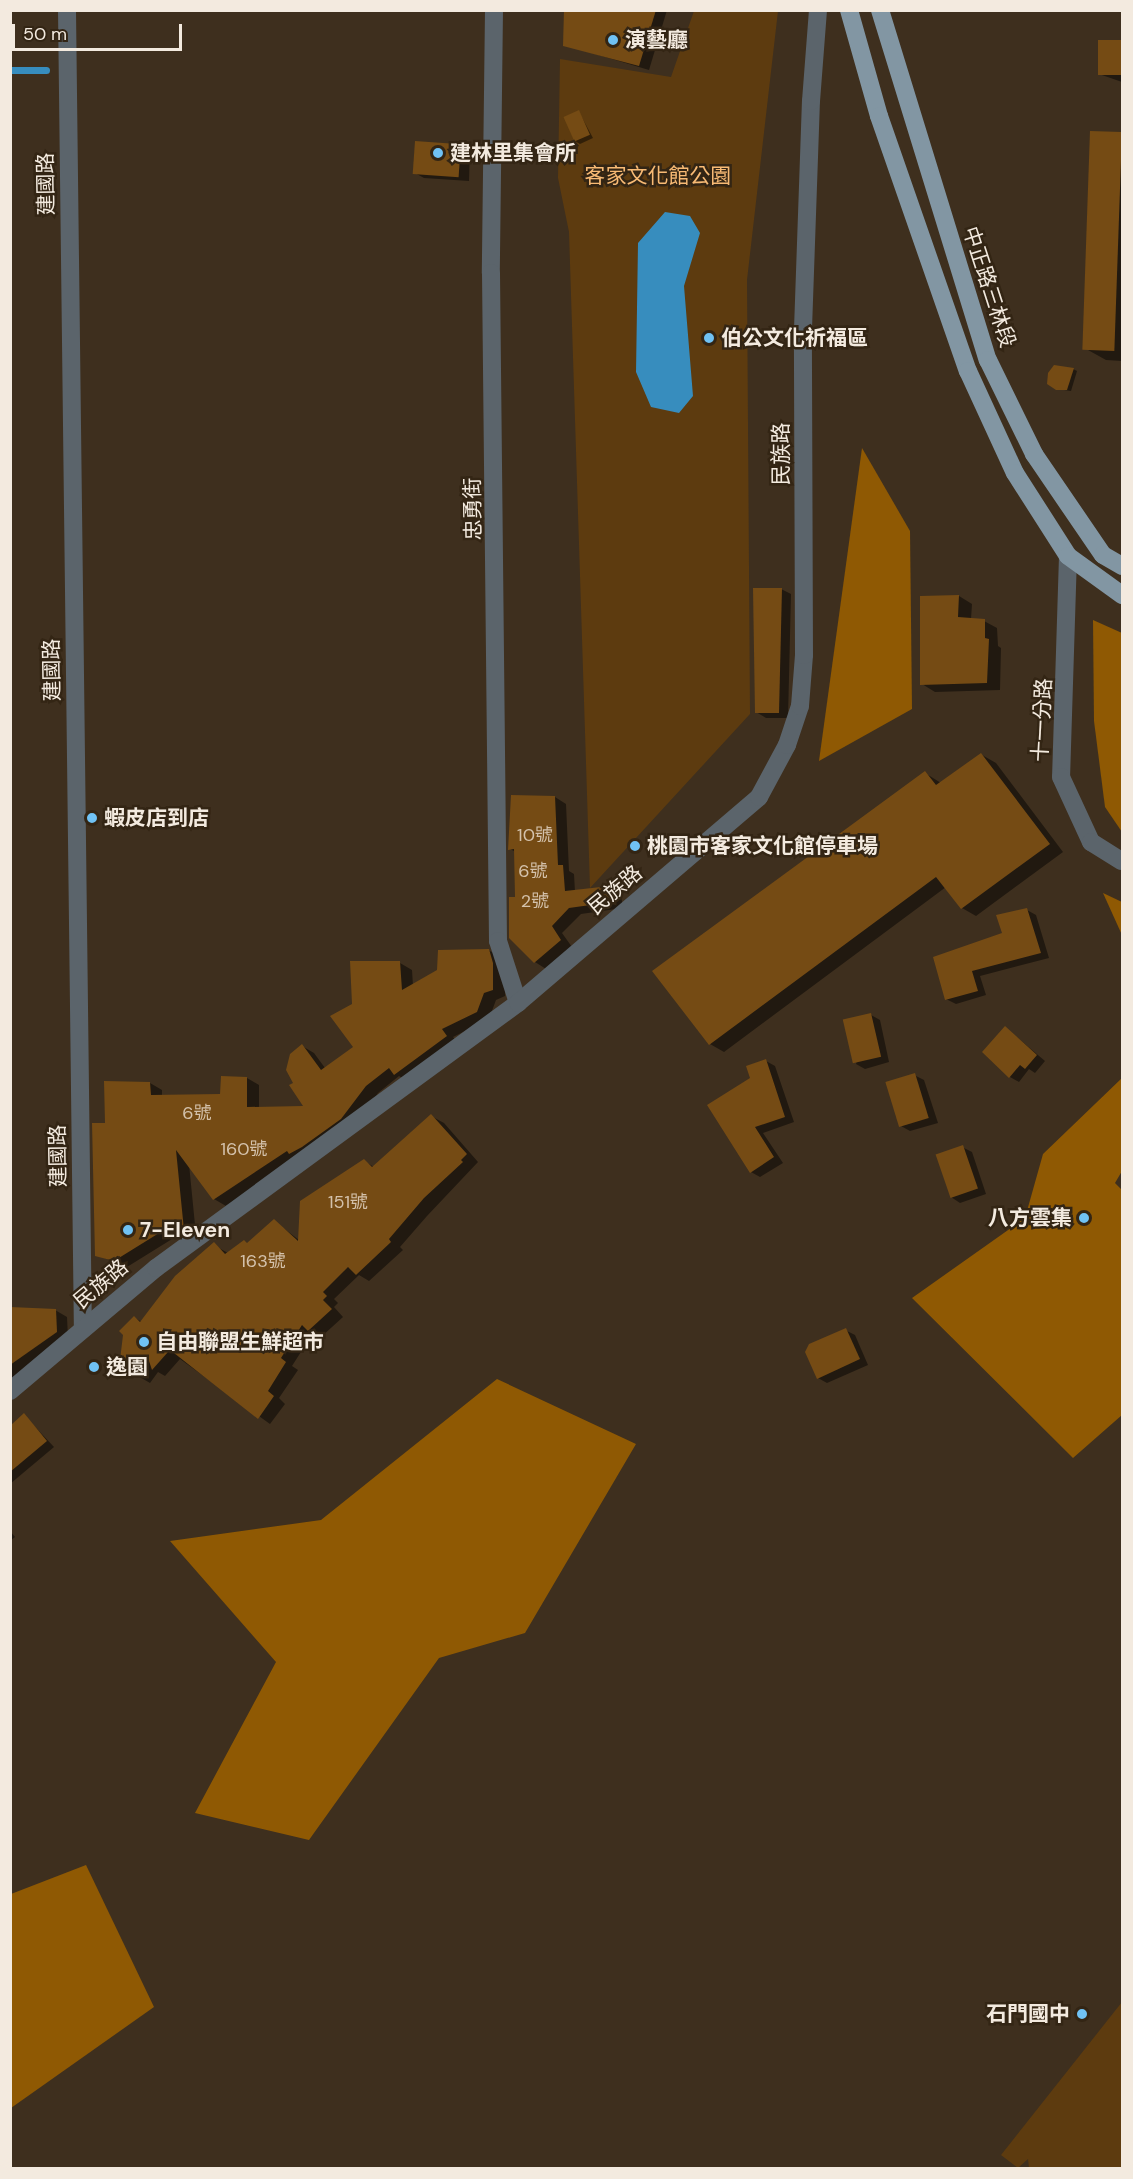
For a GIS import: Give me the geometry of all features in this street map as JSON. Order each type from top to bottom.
[{"type":"main road","points":[[849,10],[879,116],[968,371],[1015,473],[1068,556],[1122,595]]},
{"type":"main road","name":"中正路三林段","points":[[880,10],[988,360],[1034,454],[1102,555],[1122,566]]},
{"type":"street","name":"建國路","points":[[67,10],[83,1329]]},
{"type":"street","name":"忠勇街","points":[[494,10],[491,273],[498,941],[518,1003]]},
{"type":"street","name":"民族路","points":[[10,1391],[156,1268],[518,1003],[759,797],[787,745],[800,706],[804,655],[803,329],[811,101],[818,10]]},
{"type":"street","name":"十一分路","points":[[1068,556],[1061,777],[1091,842],[1122,861]]},
{"type":"green space","name":"客家文化館公園","points":[[694,11],[778,11],[747,280],[750,714],[590,888],[569,232],[558,178],[560,59],[671,77]]},
{"type":"green space","points":[[1122,2002],[1122,2168],[1029,2168],[1028,2159],[1018,2168],[1001,2155]]},
{"type":"shaded area","points":[[862,448],[910,531],[912,709],[819,761]]},
{"type":"shaded area","points":[[1093,620],[1122,633],[1122,832],[1105,807],[1094,721]]},
{"type":"shaded area","points":[[1103,893],[1122,902],[1122,935]]},
{"type":"shaded area","points":[[1122,1078],[1122,1171],[1115,1183],[1122,1190],[1122,1415],[1073,1458],[912,1298],[1025,1218],[1043,1154]]},
{"type":"shaded area","points":[[497,1379],[636,1444],[525,1633],[439,1658],[309,1840],[195,1813],[276,1662],[170,1541],[321,1520]]},
{"type":"shaded area","points":[[86,1865],[154,2007],[11,2108],[11,1894]]},
{"type":"water","points":[[665,212],[690,216],[700,233],[684,286],[693,396],[679,413],[651,407],[636,372],[638,243]]},
{"type":"building","name":"演藝廳","points":[[564,10],[656,10],[639,66],[563,46]]},
{"type":"building","points":[[1098,40],[1122,40],[1122,75],[1098,75]]},
{"type":"building","points":[[579,110],[590,135],[574,142],[563,117]]},
{"type":"building","points":[[1090,131],[1122,132],[1114,351],[1082,350]]},
{"type":"building","name":"建林里集會所","points":[[415,141],[461,144],[459,177],[413,174]]},
{"type":"building","points":[[1054,365],[1074,368],[1067,390],[1056,390],[1047,384],[1048,373]]},
{"type":"building","points":[[753,588],[782,588],[779,713],[755,713]]},
{"type":"building","points":[[959,595],[958,617],[985,619],[985,638],[989,639],[987,683],[920,685],[920,596]]},
{"type":"building","points":[[981,753],[1050,844],[961,909],[936,877],[709,1045],[652,971],[925,771],[936,785]]},
{"type":"building","points":[[511,795],[555,796],[558,865],[563,865],[565,891],[610,886],[612,902],[569,908],[552,926],[561,940],[534,963],[509,938],[509,897],[515,897],[514,849],[508,850]]},
{"type":"building","points":[[1027,908],[1041,953],[972,971],[978,991],[945,1000],[933,957],[1002,933],[996,915]]},
{"type":"building","points":[[489,949],[493,963],[493,990],[484,993],[477,1012],[442,1029],[447,1036],[394,1075],[389,1068],[366,1086],[341,1119],[302,1147],[289,1154],[287,1151],[213,1200],[176,1150],[184,1230],[172,1225],[114,1261],[95,1256],[92,1123],[105,1123],[104,1081],[150,1082],[151,1095],[220,1094],[221,1076],[247,1077],[247,1107],[303,1106],[289,1085],[293,1083],[286,1070],[290,1054],[302,1044],[321,1070],[353,1047],[330,1016],[352,1004],[350,961],[400,961],[402,990],[437,970],[438,950]]},
{"type":"building","points":[[871,1013],[881,1057],[853,1063],[843,1020]]},
{"type":"building","points":[[1005,1026],[1037,1055],[1025,1069],[1020,1065],[1009,1078],[982,1052]]},
{"type":"building","points":[[766,1059],[785,1117],[755,1127],[774,1157],[750,1173],[707,1105],[750,1078],[746,1066]]},
{"type":"building","points":[[915,1073],[929,1118],[899,1127],[885,1082]]},
{"type":"building","points":[[431,1114],[467,1154],[461,1160],[463,1162],[424,1198],[389,1239],[391,1242],[356,1275],[348,1267],[323,1292],[327,1296],[323,1300],[332,1309],[308,1331],[302,1325],[281,1358],[286,1362],[268,1391],[274,1396],[258,1419],[174,1353],[168,1352],[152,1370],[149,1361],[138,1377],[120,1360],[123,1335],[119,1331],[134,1316],[140,1322],[175,1276],[214,1242],[225,1254],[244,1240],[247,1243],[274,1219],[298,1241],[300,1201],[364,1159],[372,1167]]},
{"type":"building","points":[[963,1145],[978,1188],[951,1198],[936,1154]]},
{"type":"building","points":[[10,1307],[56,1309],[57,1332],[10,1365]]},
{"type":"building","points":[[846,1328],[860,1359],[817,1379],[805,1352],[809,1344]]},
{"type":"building","points":[[24,1413],[47,1441],[10,1472],[10,1426]]},
{"type":"waterway","points":[[10,70],[46,70]]},
{"type":"place","name":"演藝廳","points":[[613,40]]},
{"type":"place","name":"建林里集會所","points":[[438,153]]},
{"type":"place","name":"伯公文化祈福區","points":[[709,338]]},
{"type":"place","name":"蝦皮店到店","points":[[92,818]]},
{"type":"place","name":"桃園市客家文化館停車場","points":[[635,846]]},
{"type":"place","name":"八方雲集","points":[[1084,1218]]},
{"type":"place","name":"7-Eleven","points":[[128,1230]]},
{"type":"place","name":"自由聯盟生鮮超市","points":[[144,1342]]},
{"type":"place","name":"逸園","points":[[94,1367]]},
{"type":"place","name":"石門國中","points":[[1082,2014]]}]
